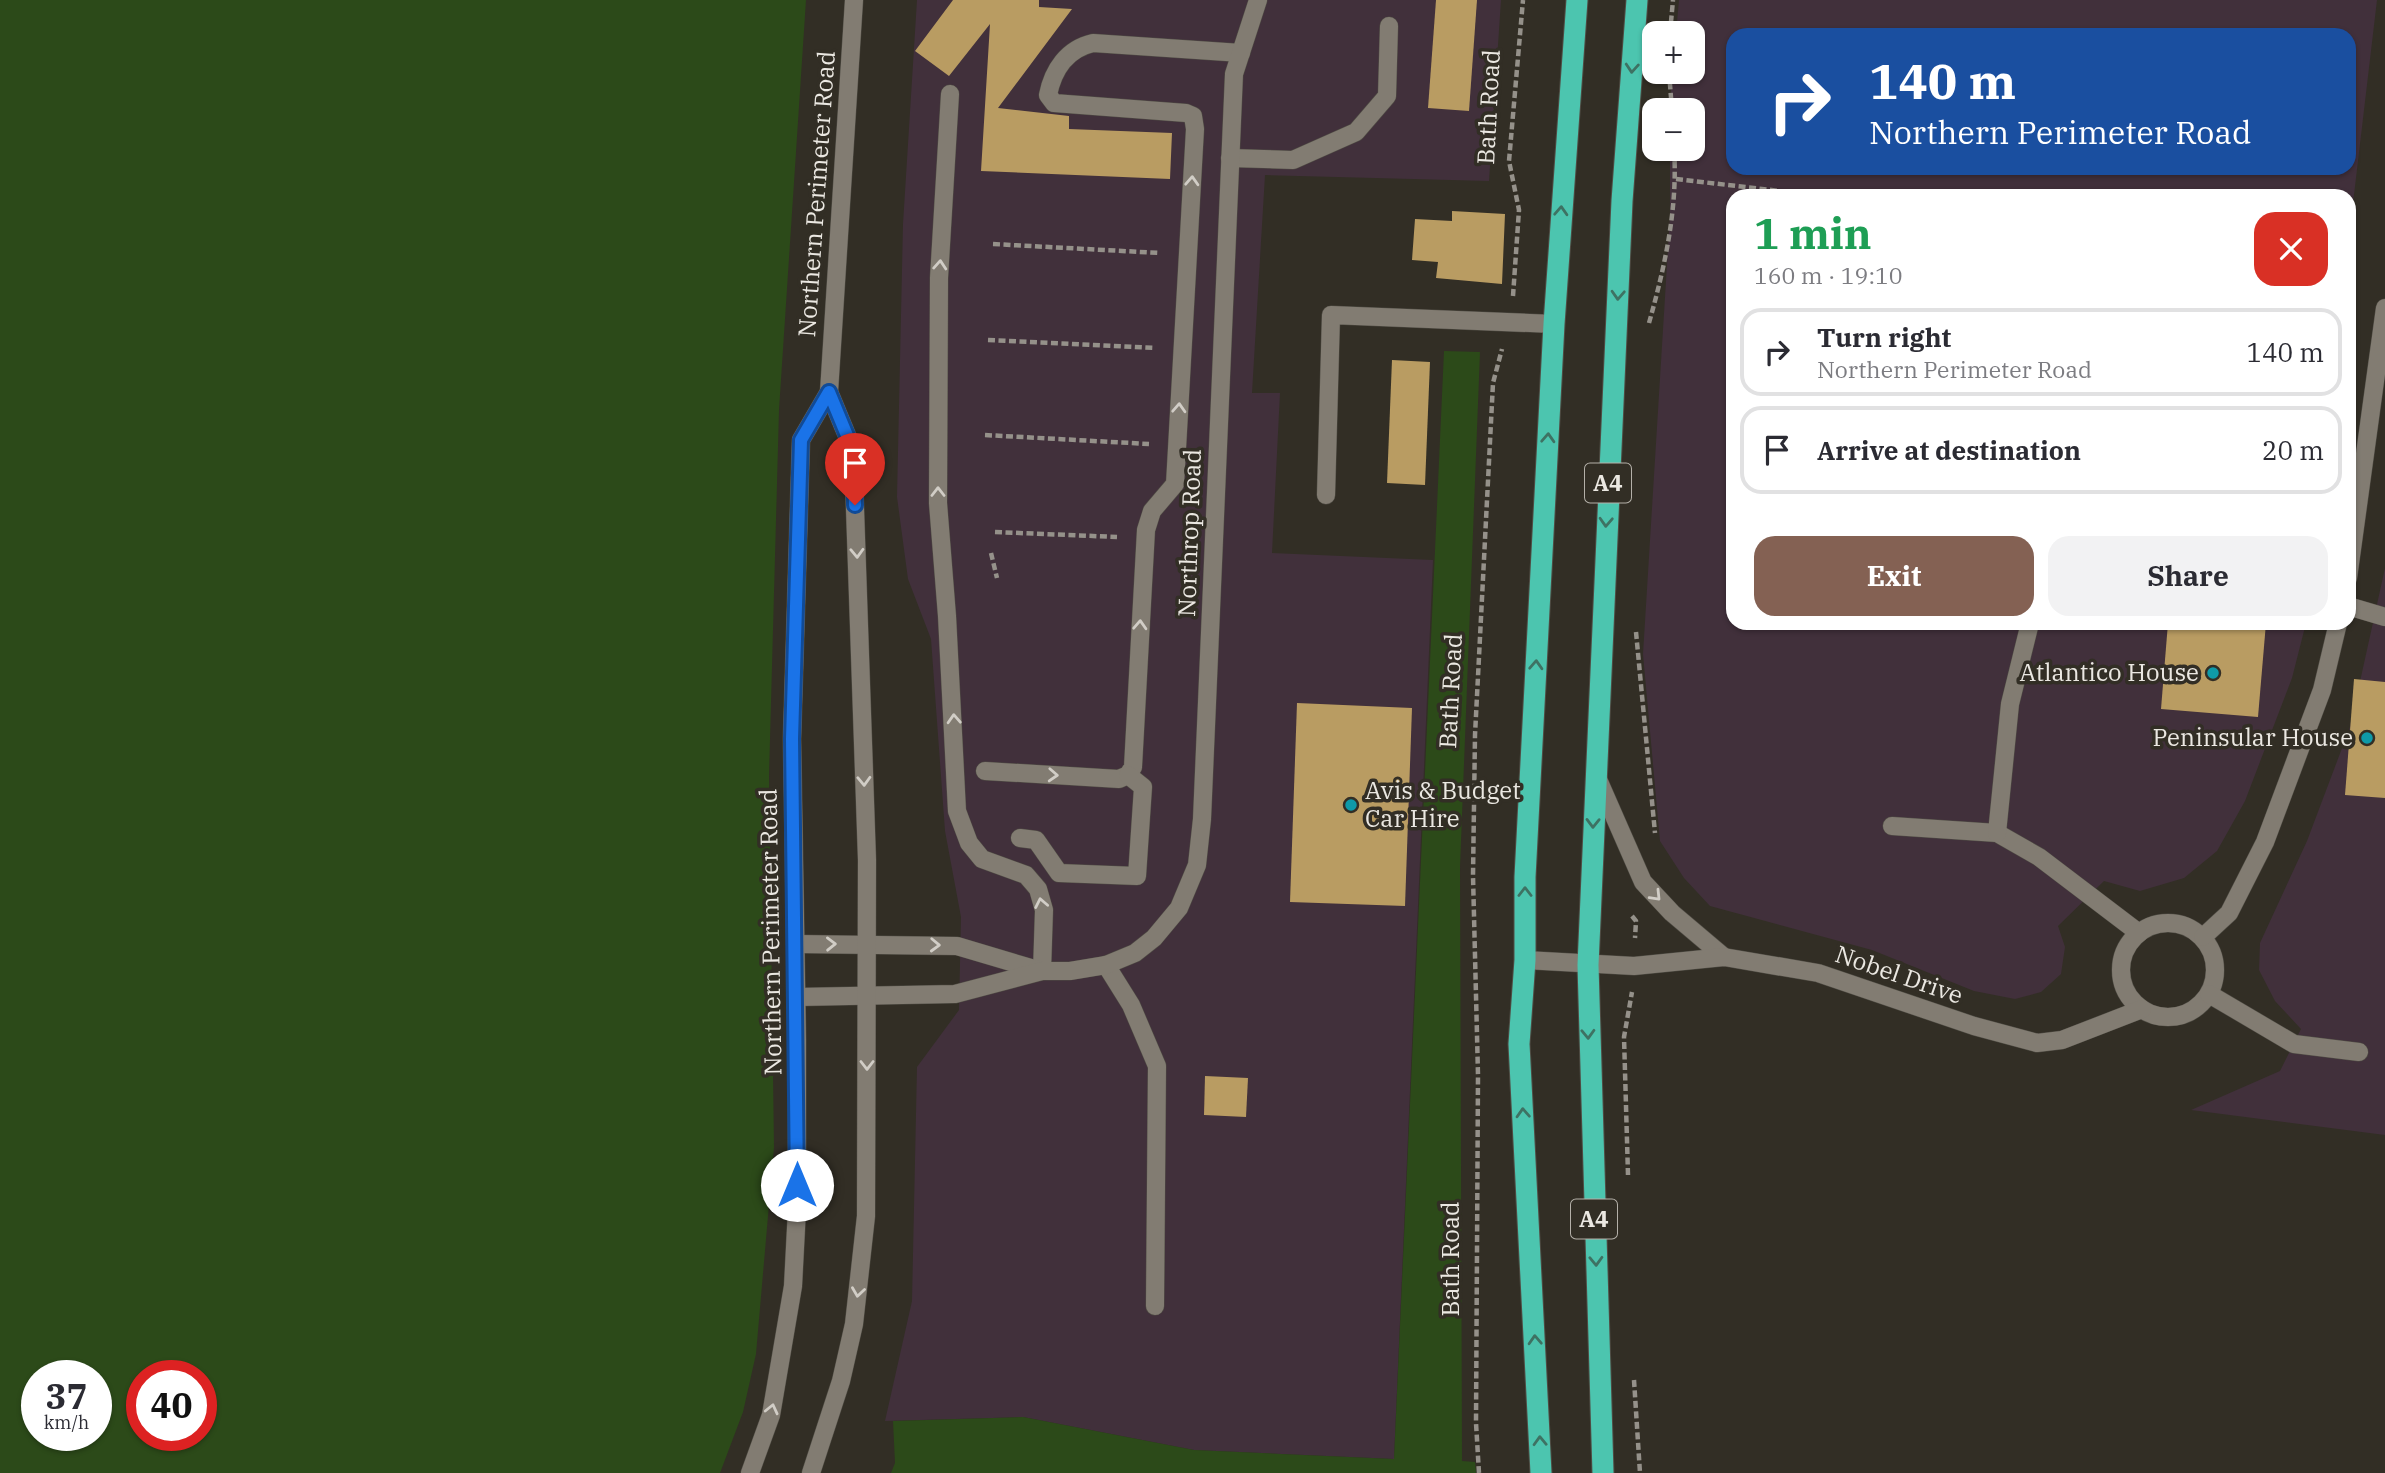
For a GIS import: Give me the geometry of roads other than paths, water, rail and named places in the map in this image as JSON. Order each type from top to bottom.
[{"type":"highway","points":[[1541,1473],[1519,1044],[1525,960],[1525,877],[1554,324],[1577,0]]},
{"type":"highway","name":"A4","points":[[1603,1473],[1588,965],[1594,770],[1622,201],[1637,0]]},
{"type":"street","name":"Northern Perimeter Road","points":[[811,1473],[841,1381],[860,1276],[866,1202],[867,943],[853,450],[829,392],[854,0]]},
{"type":"street","name":"Northrop Road","points":[[797,997],[956,993],[1042,971],[1070,971],[1105,965],[1135,953],[1154,938],[1179,908],[1197,865],[1203,805],[1234,74],[1258,0]]},
{"type":"street","points":[[1230,158],[1293,160],[1356,132],[1387,96],[1388,26]]},
{"type":"street","points":[[985,771],[1119,779],[1128,775],[1133,767],[1146,530],[1152,511],[1175,484],[1195,129],[1193,116],[1186,113],[1054,103],[1048,95],[1050,83],[1066,56],[1086,44],[1241,53]]},
{"type":"street","points":[[950,94],[939,278],[938,503],[951,667],[957,811],[968,843],[982,859],[1026,875],[1038,889],[1044,910],[1042,971]]},
{"type":"street","points":[[2356,520],[2385,309]]},
{"type":"street","points":[[1326,495],[1331,316],[1509,320],[1554,324]]},
{"type":"street","name":"Northern Perimeter Road","points":[[750,1473],[771,1415],[793,1286],[797,1209],[797,997],[792,739],[801,440],[829,392]]},
{"type":"street","points":[[2356,608],[2385,617]]},
{"type":"street","points":[[1997,833],[2011,704],[2028,630]]},
{"type":"street","points":[[2203,937],[2229,914],[2265,842],[2322,690],[2336,630]]},
{"type":"street","points":[[1594,770],[1643,882],[1672,913],[1724,957]]},
{"type":"street","points":[[1020,838],[1036,840],[1059,873],[1137,876],[1143,787],[1128,775]]},
{"type":"street","points":[[1892,826],[1997,833],[2039,857],[2139,933]]},
{"type":"street","points":[[2164,923],[2179,923],[2203,937],[2215,964],[2209,993],[2199,1006],[2179,1016],[2156,1016],[2131,999],[2121,972],[2128,944],[2139,933],[2164,923]]},
{"type":"street","name":"Northrop Road","points":[[796,944],[957,946],[1042,971]]},
{"type":"street","name":"Nobel Drive","points":[[1525,960],[1634,966],[1724,957],[1818,973],[1974,1026],[2037,1043],[2062,1040],[2142,1009]]},
{"type":"street","points":[[1105,965],[1130,1005],[1157,1066],[1155,1306]]},
{"type":"street","points":[[2209,993],[2294,1044],[2359,1052]]},
{"type":"place","name":"Atlantico House","points":[[2213,673]]},
{"type":"place","name":"Peninsular House","points":[[2367,738]]},
{"type":"place","name":"Avis & Budget Car Hire","points":[[1351,805]]}]
